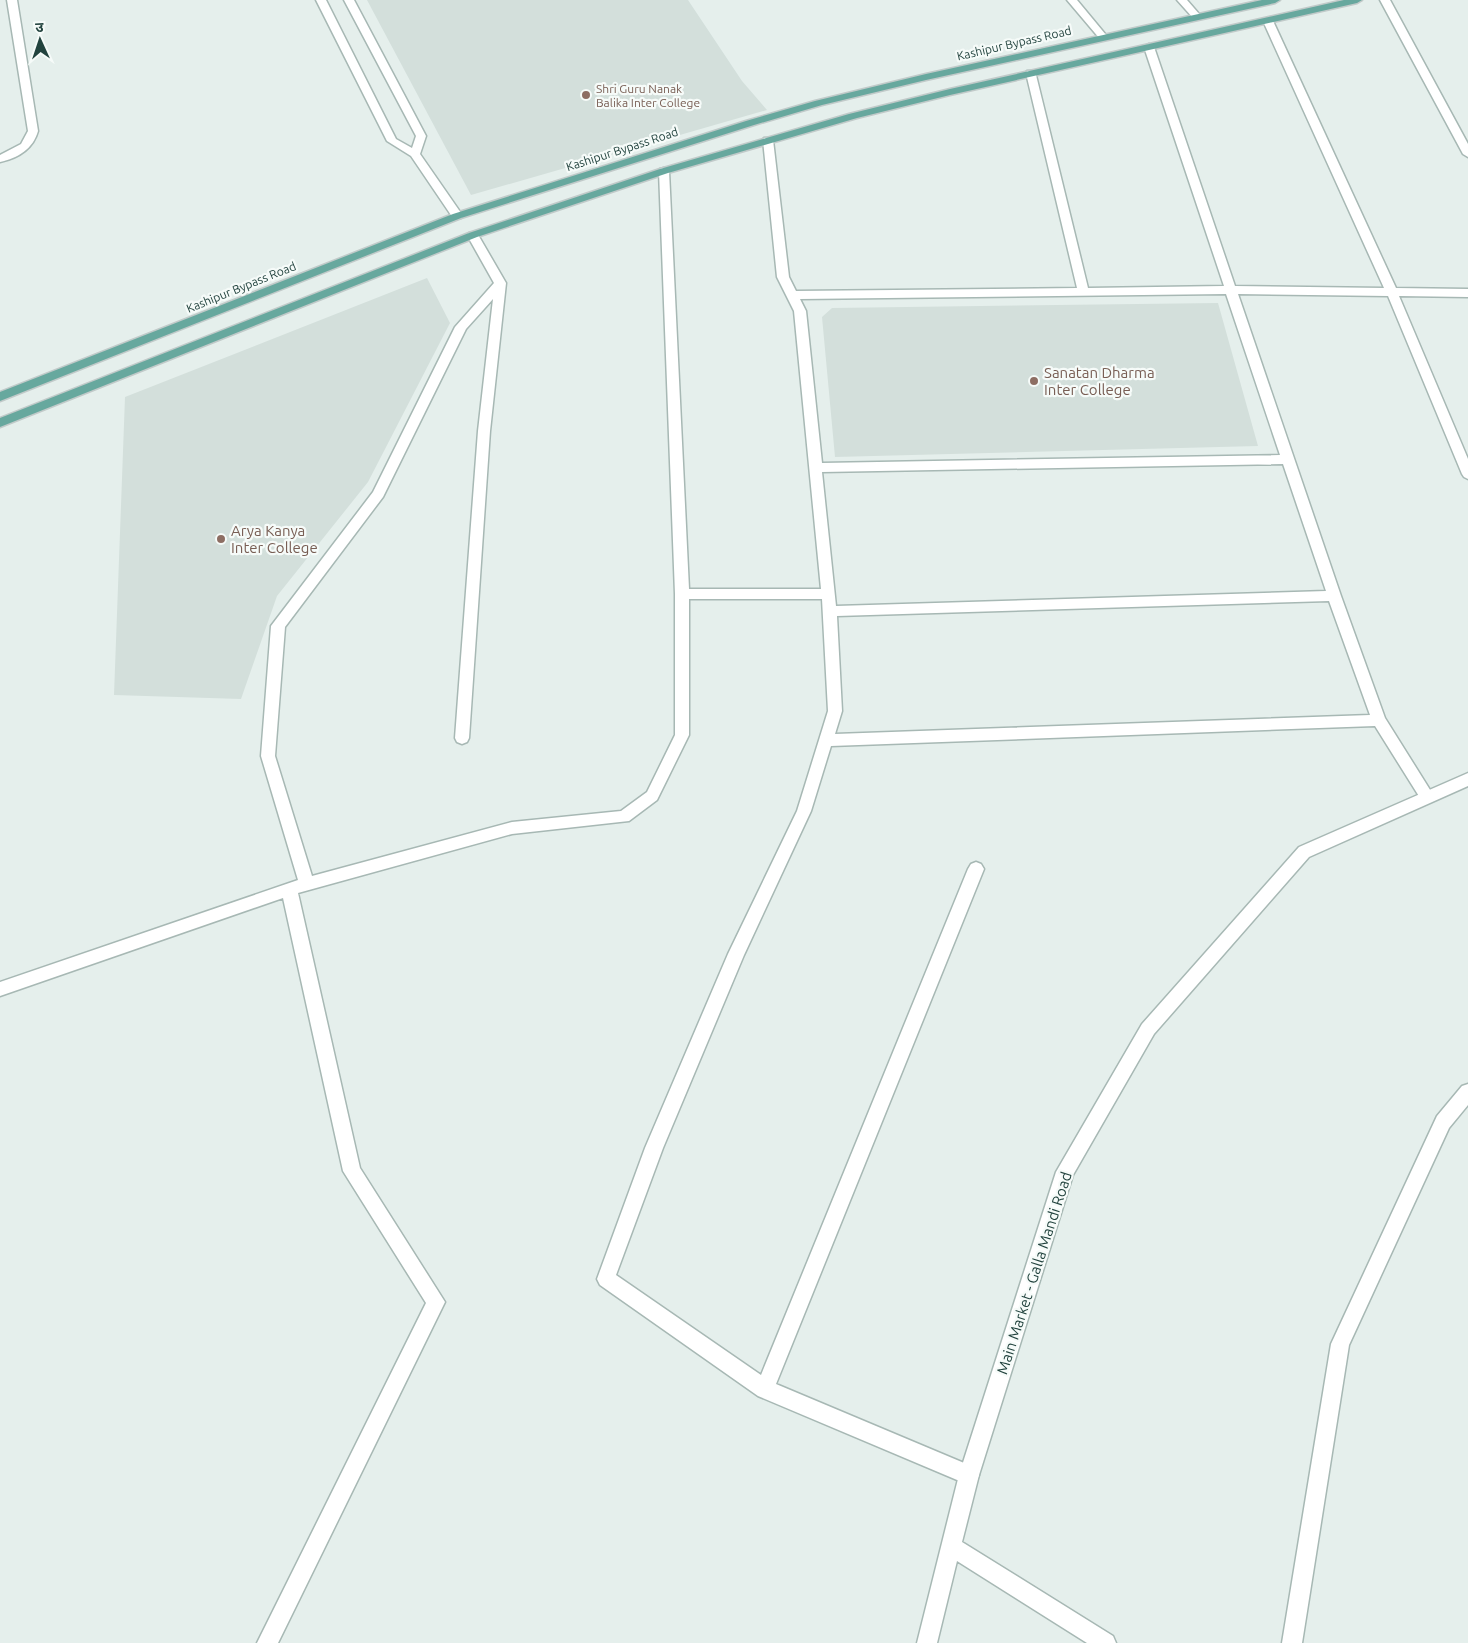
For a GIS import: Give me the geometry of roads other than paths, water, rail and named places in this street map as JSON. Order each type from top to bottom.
[{"type":"main road","name":"Kashipur Bypass Road","points":[[0,396],[456,216],[750,122],[819,103],[1103,37],[1275,0]]},
{"type":"main road","points":[[0,423],[473,235],[664,171],[863,113],[1030,73],[1357,0]]},
{"type":"main road","points":[[1260,3],[1268,21]]},
{"type":"main road","points":[[1144,28],[1150,47]]},
{"type":"main road","points":[[456,216],[473,235]]},
{"type":"street","points":[[0,159],[20,150],[30,142],[33,131],[12,0]]},
{"type":"street","points":[[321,0],[392,141],[415,154],[456,216]]},
{"type":"street","points":[[349,0],[421,136],[415,154]]},
{"type":"street","points":[[1072,0],[1103,37]]},
{"type":"street","points":[[1182,0],[1198,17]]},
{"type":"street","points":[[1385,0],[1468,154]]},
{"type":"street","points":[[1268,21],[1392,292],[1468,474]]},
{"type":"street","points":[[1150,47],[1334,596],[1379,720],[1427,797]]},
{"type":"street","points":[[1030,73],[1083,291]]},
{"type":"street","points":[[768,140],[784,277],[800,311],[830,612],[835,711],[804,811],[736,954],[654,1148],[606,1279],[765,1389],[969,1475]]},
{"type":"street","points":[[0,989],[289,889],[512,828],[624,817],[652,796],[682,735],[682,594],[664,171]]},
{"type":"street","points":[[462,738],[484,431],[500,283],[473,235]]},
{"type":"street","points":[[307,884],[268,756],[278,626],[378,494],[461,327],[500,283]]},
{"type":"street","points":[[792,295],[1232,290],[1468,292]]},
{"type":"street","points":[[816,468],[1289,459]]},
{"type":"street","points":[[682,594],[828,594]]},
{"type":"street","points":[[830,612],[1334,596]]},
{"type":"street","points":[[827,740],[1379,720]]},
{"type":"street","name":"Main Market - Galla Mandi Road","points":[[927,1643],[969,1475],[1064,1172],[1148,1029],[1304,852],[1468,779]]},
{"type":"street","points":[[765,1389],[976,869]]},
{"type":"street","points":[[267,1643],[436,1302],[352,1171],[289,889]]},
{"type":"street","points":[[1292,1643],[1340,1344],[1443,1122],[1468,1092]]},
{"type":"street","points":[[951,1546],[1106,1643]]},
{"type":"place","name":"Shri Guru Nanak Balika Inter College","points":[[586,95]]},
{"type":"place","name":"Sanatan Dharma Inter College","points":[[1034,381]]},
{"type":"place","name":"Arya Kanya Inter College","points":[[221,539]]}]
